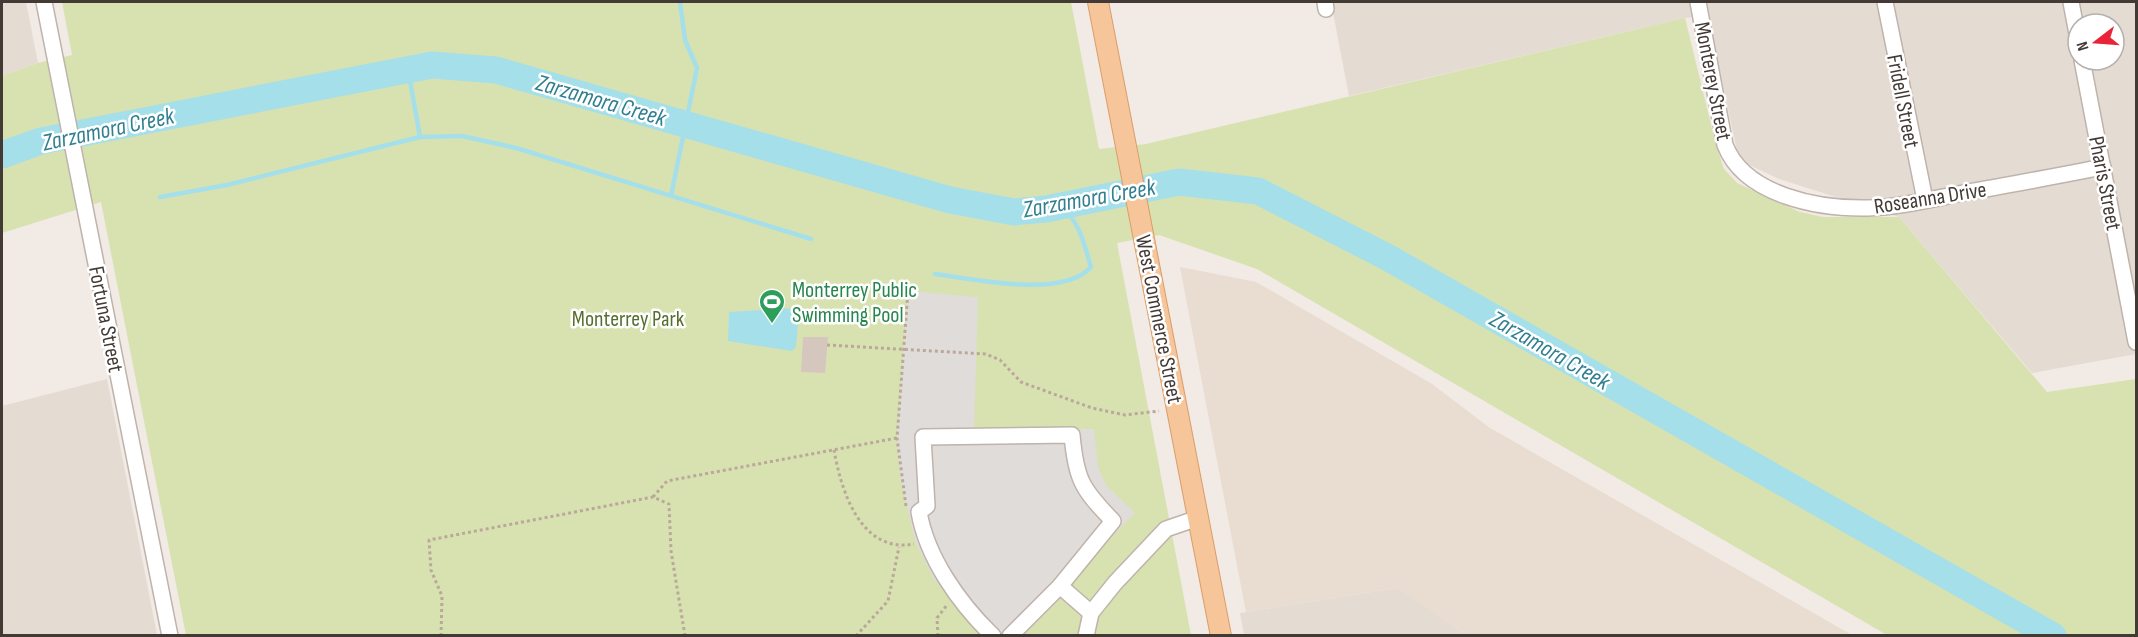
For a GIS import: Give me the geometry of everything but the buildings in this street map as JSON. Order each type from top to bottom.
[{"type":"main road","name":"West Commerce Street","points":[[1098,2],[1221,636]]},
{"type":"street","name":"Fortuna Street","points":[[44,2],[170,636]]},
{"type":"street","name":"Monterey Street","points":[[1698,2],[1725,146],[1731,160]]},
{"type":"street","name":"Fridell Street","points":[[1885,2],[1925,200]]},
{"type":"street","name":"Pharis Street","points":[[2084,72],[2136,342]]},
{"type":"street","name":"Roseanna Drive","points":[[1731,160],[1751,179],[1772,190],[1818,204],[1866,208],[1925,200],[2103,167]]},
{"type":"street","points":[[993,636],[951,587],[922,530],[919,512],[927,506],[923,436],[1072,435],[1074,459],[1084,491],[1113,521],[1060,586],[1010,636]]},
{"type":"street","points":[[1086,636],[1091,613],[1115,583],[1166,529],[1198,518]]},
{"type":"street","points":[[1060,586],[1091,613]]},
{"type":"path","points":[[827,345],[986,354],[1000,360],[1022,382],[1092,408],[1125,415],[1159,411]]},
{"type":"path","points":[[654,497],[667,481],[897,438]]},
{"type":"path","points":[[833,449],[838,478],[851,511],[883,540],[899,547],[916,544]]},
{"type":"path","points":[[441,636],[442,596],[431,570],[429,540],[654,497],[669,504],[671,551],[685,636]]},
{"type":"path","points":[[856,636],[888,601],[899,547]]},
{"type":"path","points":[[938,636],[937,618],[951,602]]},
{"type":"shaded area","points":[[2,2],[26,2],[38,63],[2,76]]},
{"type":"shaded area","points":[[1331,2],[2136,2],[2136,354],[2032,373],[1899,217],[1779,179],[1739,160],[1708,16],[1685,18],[1349,96]]},
{"type":"shaded area","points":[[1180,267],[1256,282],[1432,384],[1490,428],[1852,635],[1466,635],[1396,588],[1246,612]]},
{"type":"shaded area","points":[[908,291],[978,297],[974,429],[1094,429],[1098,467],[1106,485],[1135,513],[1015,635],[980,635],[934,579],[916,544],[900,478],[897,438]]},
{"type":"shaded area","points":[[107,379],[157,635],[2,635],[2,406]]},
{"type":"shaded area","points":[[1397,588],[1466,635],[1244,635],[1240,613]]},
{"type":"green space","name":"Monterrey Park","points":[[62,2],[1071,2],[1099,149],[1146,144],[1685,18],[1716,145],[1724,169],[1737,183],[1800,212],[1823,217],[1899,217],[2047,392],[2136,379],[2136,635],[1887,635],[1257,269],[1159,235],[1117,243],[1191,635],[186,635],[101,202],[2,233],[2,76],[38,63],[72,55]]},
{"type":"water","points":[[794,308],[799,312],[796,347],[792,351],[728,341],[729,312]]},
{"type":"waterway","points":[[671,196],[697,68],[685,40],[680,2]]},
{"type":"waterway","name":"Zarzamora Creek","points":[[2,155],[41,141],[432,65],[496,70],[950,200],[1014,212],[1046,209],[1179,182],[1258,191],[1387,257],[2053,636]]},
{"type":"waterway","points":[[408,69],[420,137]]},
{"type":"waterway","points":[[160,197],[227,185],[420,137],[462,136],[516,148],[811,239]]},
{"type":"waterway","points":[[935,274],[1039,285],[1078,277],[1091,267],[1077,225],[1059,206]]},
{"type":"place","name":"Monterrey Public Swimming Pool","points":[[772,325]]}]
